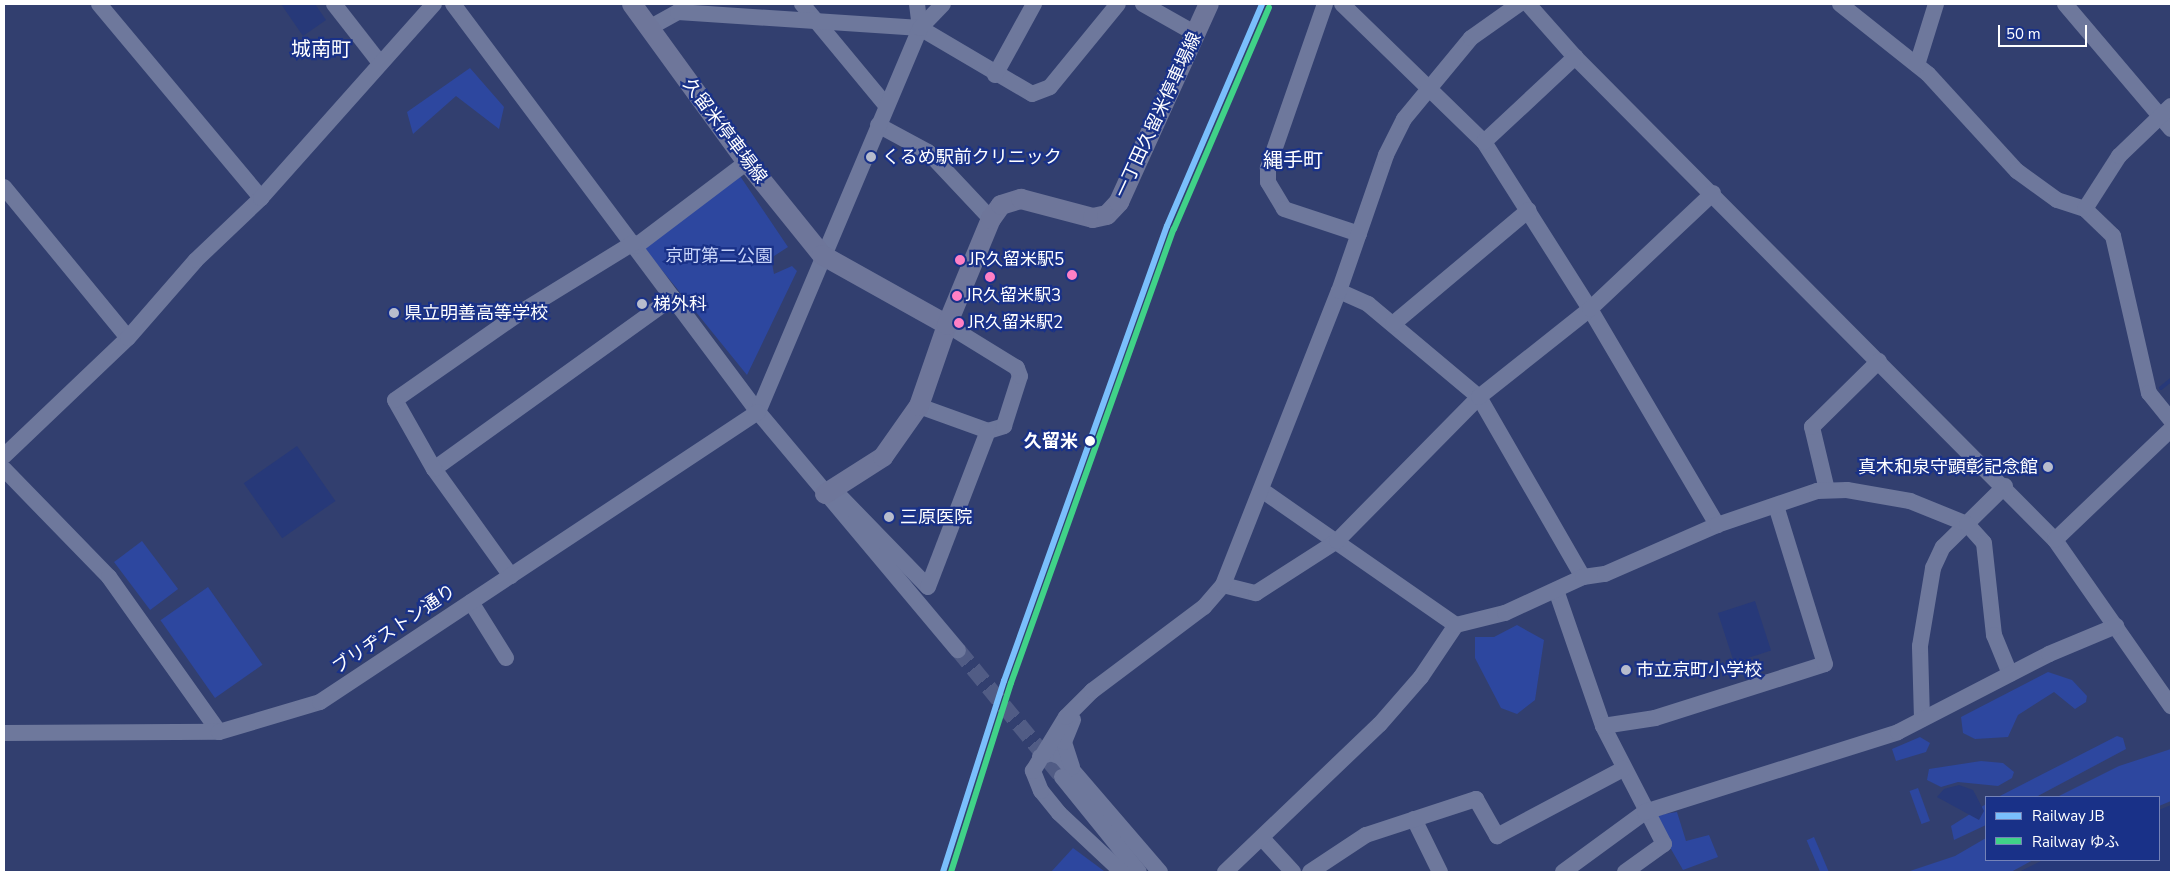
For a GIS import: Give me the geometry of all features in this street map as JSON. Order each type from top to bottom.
[{"type":"main road","name":"久留米停車場線","points":[[632,4],[747,162],[822,255]]},
{"type":"main road","name":"一丁田久留米停車場線","points":[[829,491],[883,457],[919,406],[947,325],[991,219],[1002,205],[1021,199],[1073,215],[1107,215],[1126,189],[1209,4]]},
{"type":"main road","points":[[822,255],[947,325]]},
{"type":"street","points":[[98,4],[261,198]]},
{"type":"street","points":[[334,4],[380,62]]},
{"type":"street","points":[[4,456],[128,338],[196,260],[261,198],[380,62],[434,4]]},
{"type":"street","points":[[453,4],[758,412],[829,491],[958,650]]},
{"type":"street","points":[[802,4],[820,20],[886,105]]},
{"type":"street","points":[[918,4],[920,28]]},
{"type":"street","points":[[758,412],[822,255],[920,28],[942,4]]},
{"type":"street","points":[[995,75],[1034,4]]},
{"type":"street","points":[[649,28],[678,12],[920,28],[995,75],[1032,94],[1050,87],[1116,4]]},
{"type":"street","points":[[1143,4],[1196,34]]},
{"type":"street","points":[[1325,4],[1268,168],[1268,182],[1284,209],[1359,234]]},
{"type":"street","points":[[1342,4],[1484,142],[1529,210],[1590,309],[1716,525]]},
{"type":"street","points":[[1122,872],[1059,813],[1041,791],[1036,764],[1066,717],[1092,691],[1204,607],[1223,585],[1263,491],[1339,291],[1386,155],[1427,87],[1471,38],[1519,4]]},
{"type":"street","points":[[1528,4],[1575,58],[1713,193],[2005,486],[2056,540],[2171,706]]},
{"type":"street","points":[[1840,4],[1917,65],[2017,171],[2058,200],[2085,209],[2113,236],[2149,393],[2171,420]]},
{"type":"street","points":[[1917,65],[1936,4]]},
{"type":"street","points":[[2065,4],[2166,111],[2171,129]]},
{"type":"street","points":[[1484,142],[1575,58]]},
{"type":"street","points":[[2085,209],[2119,156],[2166,111]]},
{"type":"street","points":[[878,125],[928,152],[991,219]]},
{"type":"street","points":[[511,576],[434,468],[395,405],[399,394],[634,245],[747,162]]},
{"type":"street","points":[[4,187],[128,338]]},
{"type":"street","points":[[1223,585],[1256,593],[1336,541],[1479,397],[1590,309],[1713,193]]},
{"type":"street","points":[[1393,324],[1529,210]]},
{"type":"street","points":[[1339,291],[1368,304],[1479,397],[1584,577]]},
{"type":"street","points":[[434,468],[587,364],[673,297]]},
{"type":"street","points":[[919,406],[988,431],[1004,426],[1020,376],[1017,368],[947,325]]},
{"type":"street","points":[[1827,490],[1812,427],[1879,361]]},
{"type":"street","name":"ブリヂストン通り","points":[[4,733],[219,732],[320,702],[758,412]]},
{"type":"street","points":[[2056,540],[2171,429]]},
{"type":"street","points":[[829,491],[928,588],[988,431]]},
{"type":"street","points":[[4,469],[108,577],[219,732]]},
{"type":"street","points":[[1922,719],[1920,646],[1932,568],[1943,547],[2005,486]]},
{"type":"street","points":[[1225,872],[1380,724],[1421,677],[1456,625],[1505,613],[1584,577],[1605,574],[1716,525],[1827,490],[1910,501],[1967,524],[1984,543],[1994,635],[2010,674]]},
{"type":"street","points":[[1263,491],[1456,625]]},
{"type":"street","points":[[1603,726],[1655,718],[1825,664],[1776,506]]},
{"type":"street","points":[[1556,590],[1603,726],[1645,812],[1664,844],[1625,872]]},
{"type":"street","points":[[471,602],[506,658]]},
{"type":"street","points":[[1563,872],[1645,812],[1898,732],[2010,674],[2116,626]]},
{"type":"street","points":[[1092,691],[1068,726],[1064,742],[1068,775],[1160,872]]},
{"type":"street","points":[[1036,764],[1051,753],[1061,757],[1068,775],[1139,872]]},
{"type":"street","points":[[1310,872],[1366,835],[1476,799],[1497,836],[1623,769]]},
{"type":"street","points":[[1414,819],[1440,872]]},
{"type":"street","points":[[1262,838],[1293,872]]},
{"type":"green space","points":[[470,68],[504,107],[499,129],[456,96],[413,134],[407,112]]},
{"type":"green space","name":"京町第二公園","points":[[738,173],[788,247],[771,258],[774,274],[792,266],[797,271],[747,375],[644,248]]},
{"type":"green space","points":[[142,541],[178,589],[150,610],[114,562]]},
{"type":"green space","points":[[208,587],[262,665],[215,698],[160,620]]},
{"type":"green space","points":[[1517,625],[1544,640],[1535,700],[1517,714],[1501,708],[1475,658],[1475,637],[1494,637]]},
{"type":"green space","points":[[2048,672],[2072,680],[2087,696],[2086,702],[2075,709],[2054,692],[2018,715],[2008,737],[1975,739],[1963,733],[1961,717]]},
{"type":"green space","points":[[2117,736],[2123,738],[2126,749],[2038,796],[2000,796]]},
{"type":"green space","points":[[1920,737],[1930,743],[1926,752],[1896,761],[1892,749]]},
{"type":"green space","points":[[2171,749],[2171,801],[2160,806],[2160,796],[2059,796],[2119,766]]},
{"type":"green space","points":[[1981,761],[2003,763],[2014,772],[2012,778],[1998,786],[1958,782],[1941,787],[1927,780],[1929,769]]},
{"type":"green space","points":[[1918,788],[1930,821],[1922,824],[1910,791]]},
{"type":"green space","points":[[1985,805],[1985,825],[1954,840],[1951,826]]},
{"type":"green space","points":[[1677,812],[1686,841],[1709,835],[1718,857],[1683,870],[1652,816]]},
{"type":"green space","points":[[1814,837],[1829,872],[1820,872],[1807,840]]},
{"type":"green space","points":[[1985,839],[1985,861],[2031,861],[2011,872],[1907,872],[1955,856]]},
{"type":"green space","points":[[1073,848],[1104,871],[1105,872],[1051,872]]},
{"type":"shaded area","points":[[281,4],[315,4],[326,20],[303,36]]},
{"type":"shaded area","points":[[297,446],[335,501],[282,538],[244,483]]},
{"type":"shaded area","points":[[1755,601],[1771,650],[1734,663],[1718,613]]},
{"type":"shaded area","points":[[1959,785],[1973,790],[1984,811],[1979,820],[1937,797],[1944,789]]},
{"type":"shaded area","points":[[2171,805],[2171,872],[2019,872],[2041,861],[2160,861],[2160,810]]},
{"type":"waterway","points":[[2161,388],[2171,380]]},
{"type":"tunnel","points":[[958,650],[1062,777]]},
{"type":"rail line","name":"JB","points":[[943,872],[1004,681],[1167,226],[1262,4]]},
{"type":"rail line","name":"ゆふ","points":[[951,872],[1011,683],[1174,229],[1269,7]]},
{"type":"place","name":"くるめ駅前クリニック","points":[[871,157]]},
{"type":"place","name":"JR久留米駅5","points":[[960,260]]},
{"type":"place","name":"JR久留米駅3","points":[[957,296]]},
{"type":"place","name":"梯外科","points":[[642,304]]},
{"type":"place","name":"県立明善高等学校","points":[[394,313]]},
{"type":"place","name":"JR久留米駅2","points":[[959,323]]},
{"type":"place","name":"久留米","points":[[1090,441]]},
{"type":"place","name":"真木和泉守顕彰記念館","points":[[2048,467]]},
{"type":"place","name":"三原医院","points":[[889,517]]},
{"type":"place","name":"市立京町小学校","points":[[1626,670]]},
{"type":"district","name":"城南町","points":[[321,49]]},
{"type":"district","name":"縄手町","points":[[1293,160]]}]
